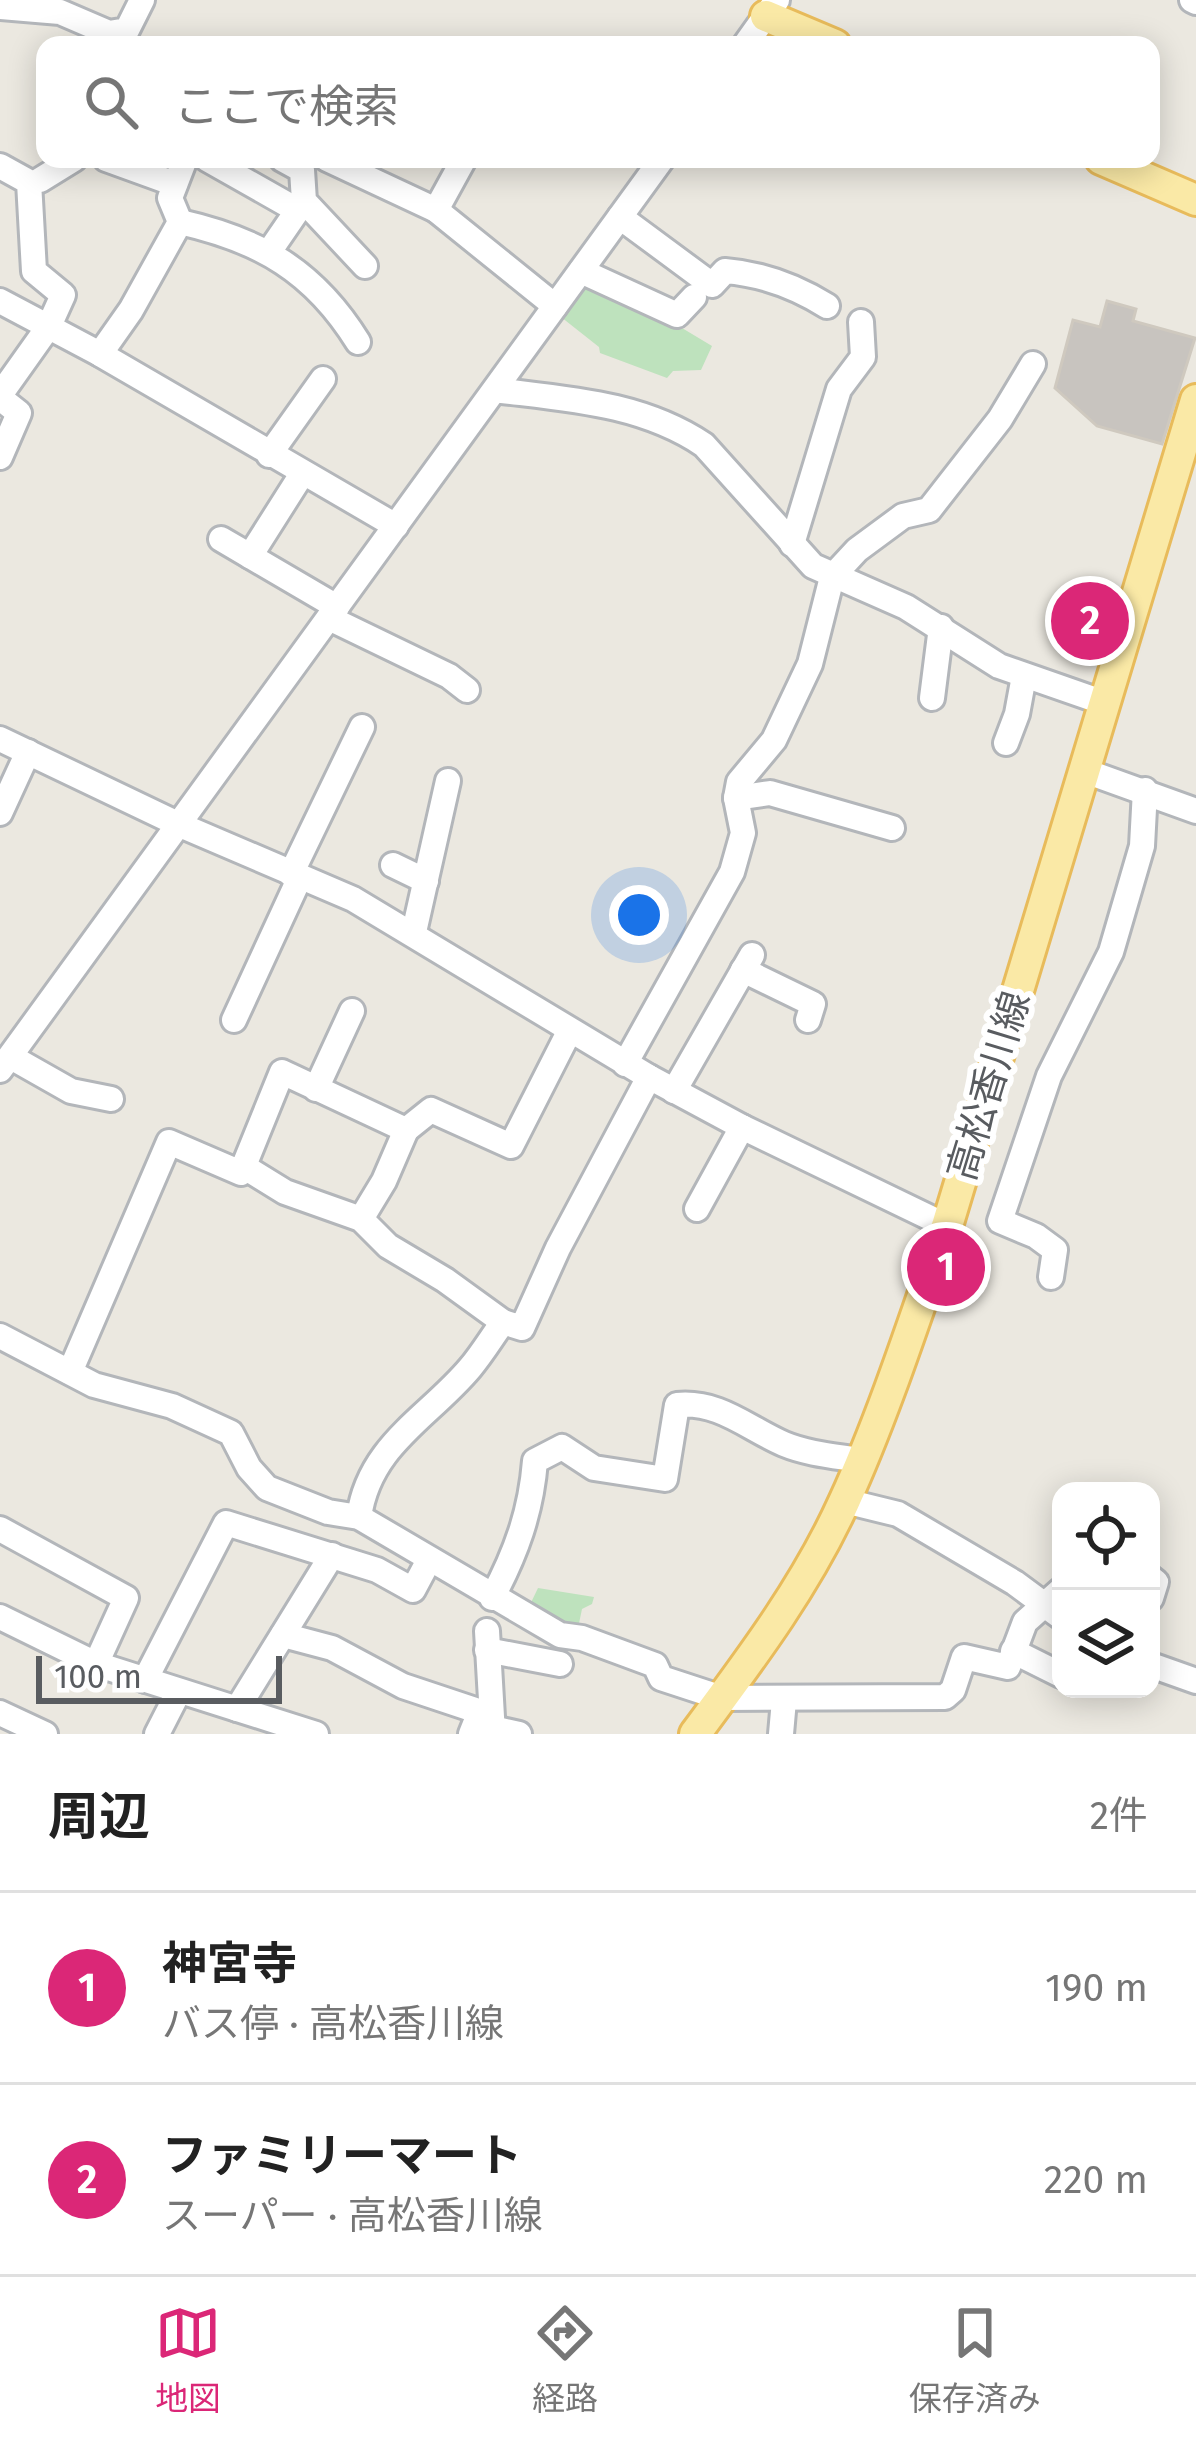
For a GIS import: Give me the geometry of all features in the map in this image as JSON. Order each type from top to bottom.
[{"type":"main road","points":[[772,8],[820,36]]},
{"type":"main road","points":[[1122,168],[1196,200]]},
{"type":"main road","name":"高松香川線","points":[[695,1734],[789,1601],[845,1501],[947,1226],[1196,400]]},
{"type":"street","points":[[0,8],[60,12],[109,33],[127,30],[142,0]]},
{"type":"street","points":[[752,36],[772,8]]},
{"type":"street","points":[[0,166],[29,182],[34,271],[63,295],[49,326],[0,397],[19,413],[0,457]]},
{"type":"street","points":[[40,180],[59,168]]},
{"type":"street","points":[[131,168],[175,184]]},
{"type":"street","points":[[180,222],[170,198],[181,168]]},
{"type":"street","points":[[225,168],[300,206],[365,266]]},
{"type":"street","points":[[269,252],[300,206],[302,170],[298,168]]},
{"type":"street","points":[[346,168],[436,210],[556,306]]},
{"type":"street","points":[[436,210],[459,168]]},
{"type":"street","points":[[111,1099],[71,1091],[5,1063],[655,168]]},
{"type":"street","points":[[620,217],[712,285],[725,271],[757,273],[827,306]]},
{"type":"street","points":[[180,222],[225,232],[297,269],[358,342]]},
{"type":"street","points":[[100,354],[131,310],[180,222]]},
{"type":"street","points":[[581,271],[676,315],[694,297]]},
{"type":"street","points":[[0,301],[396,526]]},
{"type":"street","points":[[792,544],[839,389],[863,357],[861,322]]},
{"type":"street","points":[[625,1064],[732,872],[743,833],[736,798],[739,782],[775,740],[810,664],[832,578],[857,550],[903,516],[929,510],[1000,419],[1033,364]]},
{"type":"street","points":[[269,454],[322,379]]},
{"type":"street","points":[[495,390],[610,405],[690,436],[704,445],[813,566],[906,607],[999,666],[1105,703]]},
{"type":"street","points":[[250,556],[302,474]]},
{"type":"street","points":[[221,539],[333,613],[467,690]]},
{"type":"street","points":[[932,698],[941,627]]},
{"type":"street","points":[[1006,743],[1024,676]]},
{"type":"street","points":[[233,1020],[362,728]]},
{"type":"street","points":[[0,739],[180,825],[352,899],[414,932],[569,1033],[674,1091],[947,1226]]},
{"type":"street","points":[[0,813],[28,752]]},
{"type":"street","points":[[1085,771],[1196,811]]},
{"type":"street","points":[[414,932],[448,782]]},
{"type":"street","points":[[1051,1277],[1055,1250],[1000,1221],[1049,1076],[1111,952],[1142,846],[1145,790]]},
{"type":"street","points":[[736,798],[770,793],[892,828]]},
{"type":"street","points":[[393,866],[425,881]]},
{"type":"street","points":[[674,1091],[747,962],[813,1004],[808,1019]]},
{"type":"street","points":[[316,1088],[352,1012]]},
{"type":"street","points":[[361,1219],[406,1130],[431,1110],[511,1146],[569,1033]]},
{"type":"street","points":[[70,1372],[169,1142],[241,1173],[282,1072],[406,1130]]},
{"type":"street","points":[[244,1166],[285,1192],[361,1219],[388,1246],[503,1322],[522,1328],[557,1248],[649,1077]]},
{"type":"street","points":[[697,1209],[742,1127]]},
{"type":"street","points":[[358,1517],[361,1501],[392,1442],[468,1372],[503,1322]]},
{"type":"street","points":[[0,1336],[94,1385],[172,1406],[231,1433],[249,1468],[267,1488],[328,1512],[358,1517],[560,1635],[582,1638],[655,1665],[661,1678],[722,1698],[945,1697],[953,1690],[964,1657],[1008,1667],[1025,1622],[1052,1607]]},
{"type":"street","points":[[492,1598],[514,1558],[535,1461],[562,1447],[594,1468],[664,1479],[677,1405],[694,1403],[716,1408],[785,1444],[860,1460]]},
{"type":"street","points":[[845,1501],[898,1514],[1052,1603]]},
{"type":"street","points":[[145,1680],[226,1523],[377,1570],[413,1590],[429,1560]]},
{"type":"street","points":[[0,1529],[126,1598],[96,1664]]},
{"type":"street","points":[[237,1709],[332,1555]]},
{"type":"street","points":[[0,1617],[96,1664],[316,1734]]},
{"type":"street","points":[[283,1635],[332,1648],[486,1727],[519,1734]]},
{"type":"street","points":[[486,1727],[487,1640],[560,1664]]},
{"type":"street","points":[[1013,1652],[1052,1672]]},
{"type":"street","points":[[1160,1668],[1196,1681]]},
{"type":"street","points":[[157,1734],[179,1691]]},
{"type":"street","points":[[781,1734],[784,1700]]},
{"type":"street","points":[[0,1713],[45,1734]]},
{"type":"green space","points":[[587,283],[627,301],[637,312],[662,316],[712,346],[701,370],[673,371],[667,378],[600,353],[599,347],[561,317]]},
{"type":"green space","points":[[538,1588],[594,1597],[582,1609],[577,1633],[526,1613]]},
{"type":"building","points":[[1107,301],[1136,309],[1133,321],[1195,338],[1162,444],[1097,426],[1055,388],[1073,320],[1100,327]]},
{"type":"place","name":"ファミリーマート","points":[[1090,621]]},
{"type":"place","name":"神宮寺","points":[[946,1267]]}]
